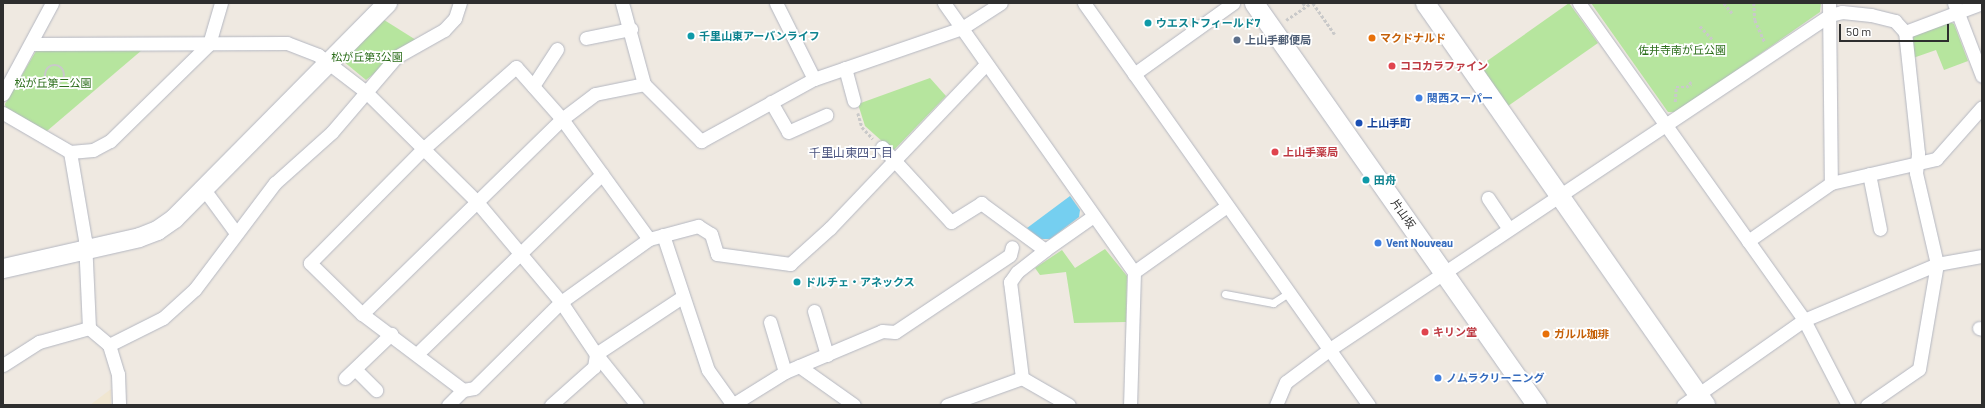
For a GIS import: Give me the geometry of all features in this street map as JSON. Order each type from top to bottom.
[{"type":"street","points":[[3,94],[52,3]]},
{"type":"street","points":[[3,113],[70,152],[93,150],[110,141],[209,44],[221,3]]},
{"type":"street","points":[[3,268],[86,250],[157,230],[174,218],[387,3]]},
{"type":"street","points":[[109,345],[163,318],[195,289],[275,183],[332,132],[396,57],[444,30],[455,18],[460,3]]},
{"type":"street","points":[[622,3],[631,29],[644,84],[701,140],[814,79],[962,28],[1001,3]]},
{"type":"street","points":[[776,3],[814,79]]},
{"type":"street","points":[[944,3],[1092,217],[1134,272],[1130,405]]},
{"type":"street","points":[[1084,3],[1369,405]]},
{"type":"street","points":[[1134,74],[1233,3]]},
{"type":"street","name":"片山坂","points":[[1254,3],[1538,405]]},
{"type":"street","points":[[1425,3],[1702,399]]},
{"type":"street","points":[[1580,3],[1804,320],[1848,405]]},
{"type":"street","points":[[1905,32],[1956,8],[1982,3]]},
{"type":"street","points":[[1956,8],[1982,76]]},
{"type":"street","points":[[1829,9],[1831,183]]},
{"type":"street","points":[[1276,405],[1286,382],[1330,349],[1444,271],[1667,126],[1829,9],[1842,12],[1869,9],[1895,21],[1905,32],[1917,163],[1916,173],[1937,264],[1919,369],[1867,405]]},
{"type":"street","points":[[586,38],[631,29]]},
{"type":"street","points":[[31,44],[287,43],[304,47],[328,62],[366,92],[476,202],[561,302],[596,354],[637,405]]},
{"type":"street","points":[[533,86],[557,49]]},
{"type":"street","points":[[448,405],[463,390],[474,388],[561,302],[649,239],[698,226],[711,234],[717,254],[790,264],[830,228],[892,160],[986,64]]},
{"type":"street","points":[[463,390],[391,334],[362,314],[310,263],[423,149],[516,67],[562,119],[649,239]]},
{"type":"street","points":[[844,68],[854,101]]},
{"type":"street","points":[[362,314],[562,119],[595,94],[644,84]]},
{"type":"street","points":[[771,102],[788,132],[826,115]]},
{"type":"street","points":[[1748,241],[1831,183],[1936,159],[1982,106]]},
{"type":"street","points":[[878,143],[892,160],[951,222],[981,203],[1045,250]]},
{"type":"street","points":[[70,152],[86,250],[89,328],[109,345],[118,374],[119,405]]},
{"type":"street","points":[[417,354],[602,174]]},
{"type":"street","points":[[1869,174],[1880,229]]},
{"type":"street","points":[[203,188],[236,234]]},
{"type":"street","points":[[1488,198],[1509,229]]},
{"type":"street","points":[[1134,272],[1227,206]]},
{"type":"street","points":[[1022,378],[1010,282],[1017,272],[1092,217]]},
{"type":"street","points":[[663,235],[682,297],[708,370],[732,405],[785,372],[882,331],[895,332],[1010,255],[1012,247]]},
{"type":"street","points":[[1683,405],[1702,399],[1804,320],[1937,264],[1982,256]]},
{"type":"street","points":[[551,405],[594,367],[596,354],[682,297]]},
{"type":"street","points":[[814,311],[826,354]]},
{"type":"street","points":[[770,322],[785,372]]},
{"type":"street","points":[[3,365],[39,342],[89,328]]},
{"type":"street","points":[[345,378],[391,334]]},
{"type":"street","points":[[799,366],[854,405]]},
{"type":"street","points":[[355,369],[376,390]]},
{"type":"street","points":[[947,405],[1022,378],[1069,405]]},
{"type":"lane","points":[[1225,294],[1273,303],[1290,292]]},
{"type":"path","points":[[1303,3],[1306,7]]},
{"type":"path","points":[[1286,21],[1312,3],[1335,34]]},
{"type":"path","points":[[1724,3],[1732,13]]},
{"type":"path","points":[[1754,3],[1755,20],[1766,44]]},
{"type":"path","points":[[1700,26],[1712,39]]},
{"type":"path","points":[[55,65],[65,73],[61,84],[55,86],[45,78],[46,72],[55,65]]},
{"type":"path","points":[[1674,102],[1676,87],[1686,88],[1691,84],[1689,82]]},
{"type":"path","points":[[858,115],[862,127],[878,143]]},
{"type":"shaded area","points":[[111,389],[111,405],[90,405]]},
{"type":"green space","points":[[1569,3],[1598,43],[1508,106],[1480,66]]},
{"type":"green space","name":"佐井寺南が丘公園","points":[[1591,3],[1821,3],[1820,12],[1677,112],[1668,112]]},
{"type":"green space","name":"松が丘第3公園","points":[[381,18],[416,40],[366,80],[343,61]]},
{"type":"green space","points":[[1948,21],[1954,24],[1968,61],[1944,70],[1936,50],[1913,58],[1913,33]]},
{"type":"green space","name":"松が丘第二公園","points":[[142,50],[47,131],[6,109],[5,104],[36,51]]},
{"type":"green space","points":[[930,78],[946,96],[893,151],[865,126],[858,104]]},
{"type":"green space","points":[[1105,249],[1127,276],[1126,322],[1074,323],[1066,272],[1040,275],[1035,268],[1062,250],[1075,268]]},
{"type":"water","points":[[1070,196],[1080,210],[1079,217],[1050,239],[1041,239],[1027,228]]},
{"type":"place","name":"ウエストフィールド7","points":[[1148,23]]},
{"type":"place","name":"千里山東アーバンライフ","points":[[691,36]]},
{"type":"place","name":"マクドナルド","points":[[1372,38]]},
{"type":"place","name":"上山手郵便局","points":[[1237,40]]},
{"type":"place","name":"ココカラファイン","points":[[1392,66]]},
{"type":"place","name":"関西スーパー","points":[[1419,98]]},
{"type":"place","name":"上山手町","points":[[1359,123]]},
{"type":"place","name":"上山手薬局","points":[[1275,152]]},
{"type":"place","name":"田舟","points":[[1366,180]]},
{"type":"place","name":"Vent Nouveau","points":[[1378,243]]},
{"type":"place","name":"ドルチェ・アネックス","points":[[797,282]]},
{"type":"place","name":"キリン堂","points":[[1425,332]]},
{"type":"place","name":"ガルル珈琲","points":[[1546,334]]},
{"type":"place","name":"ノムラクリーニング","points":[[1438,378]]},
{"type":"district","name":"千里山東四丁目","points":[[851,153]]}]
